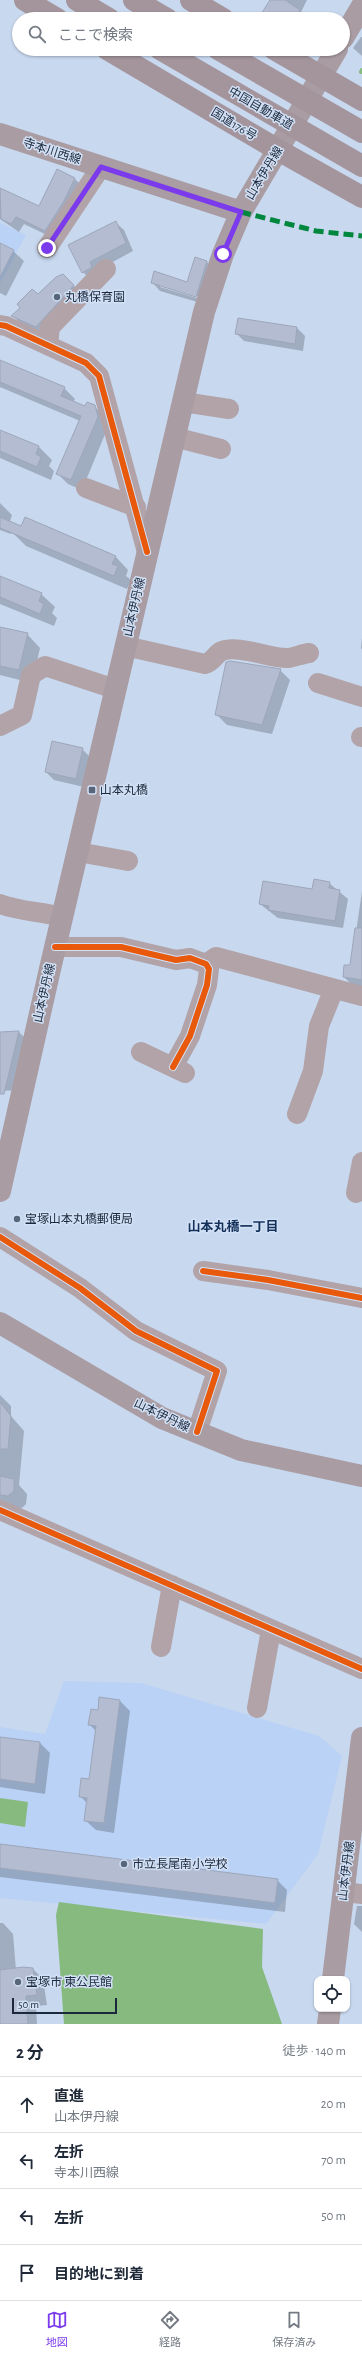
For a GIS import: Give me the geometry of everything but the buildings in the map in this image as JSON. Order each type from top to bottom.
[{"type":"highway","points":[[25,0],[45,12]]},
{"type":"highway","points":[[77,0],[97,12]]},
{"type":"highway","points":[[134,0],[155,12]]},
{"type":"highway","points":[[191,0],[211,12]]},
{"type":"highway","name":"国道176号","points":[[119,56],[278,150],[362,197]]},
{"type":"highway","name":"中国自動車道","points":[[172,56],[362,166]]},
{"type":"highway","points":[[230,56],[362,132]]},
{"type":"highway","points":[[286,56],[362,100]]},
{"type":"main road","points":[[350,26],[362,6]]},
{"type":"main road","name":"山本伊丹線","points":[[0,1192],[55,947],[204,312],[214,278],[241,212],[333,56]]},
{"type":"main road","name":"寺本川西線","points":[[0,134],[241,212]]},
{"type":"main road","name":"山本伊丹線","points":[[0,1323],[162,1418],[241,1450],[362,1476]]},
{"type":"main road","name":"山本伊丹線","points":[[334,1976],[353,1893],[362,1738]]},
{"type":"main road","points":[[328,2024],[330,2012]]},
{"type":"street","points":[[53,243],[101,167]]},
{"type":"street","points":[[48,345],[50,327],[89,293],[106,270]]},
{"type":"street","points":[[0,325],[86,363],[99,376],[148,552]]},
{"type":"street","points":[[183,402],[229,409]]},
{"type":"street","points":[[174,437],[221,449]]},
{"type":"street","points":[[86,488],[136,507]]},
{"type":"street","points":[[125,646],[205,664],[212,662],[222,651],[228,650],[254,652],[287,658],[309,653]]},
{"type":"street","points":[[0,726],[22,715],[31,675],[45,666],[115,689]]},
{"type":"street","points":[[318,683],[362,697]]},
{"type":"street","points":[[78,852],[128,861]]},
{"type":"street","points":[[0,904],[18,911],[44,912],[62,917]]},
{"type":"street","points":[[55,947],[121,947],[176,960],[190,958],[206,964],[209,969],[206,985],[179,1070],[141,1052]]},
{"type":"street","points":[[206,964],[216,958],[362,996]]},
{"type":"street","points":[[297,1114],[312,1071],[319,1026],[334,989]]},
{"type":"street","points":[[354,1193],[362,1162]]},
{"type":"street","points":[[0,1237],[80,1288],[136,1331],[217,1371],[197,1432]]},
{"type":"street","points":[[203,1272],[268,1280],[362,1298]]},
{"type":"street","points":[[0,1510],[362,1669]]},
{"type":"street","points":[[161,1647],[172,1585]]},
{"type":"street","points":[[257,1708],[272,1630]]},
{"type":"shaded area","points":[[0,223],[26,235],[0,283]]},
{"type":"shaded area","points":[[64,1681],[141,1683],[319,1736],[342,1756],[318,1854],[266,1924],[0,1898],[0,1727],[45,1734]]},
{"type":"shaded area","points":[[0,1798],[28,1802],[25,1827],[0,1823]]},
{"type":"shaded area","points":[[59,1902],[263,1929],[262,1967],[282,2024],[64,2024],[56,1915]]},
{"type":"marked path","points":[[241,212],[316,231],[362,236]]},
{"type":"cycle path","points":[[0,325],[6,326],[86,363],[99,376],[147,552]]},
{"type":"cycle path","points":[[55,947],[121,947],[176,960],[190,958],[206,964],[209,969],[207,985],[190,1036],[173,1067]]},
{"type":"cycle path","points":[[0,1237],[80,1288],[136,1331],[217,1371],[197,1432]]},
{"type":"cycle path","points":[[203,1271],[268,1280],[362,1298]]},
{"type":"cycle path","points":[[0,1510],[362,1669]]},
{"type":"place","name":"丸橋保育園","points":[[57,297]]},
{"type":"place","name":"山本丸橋","points":[[92,790]]},
{"type":"place","name":"宝塚山本丸橋郵便局","points":[[17,1219]]},
{"type":"place","name":"市立長尾南小学校","points":[[124,1864]]},
{"type":"place","name":"宝塚市 東公民館","points":[[18,1982]]},
{"type":"district","name":"山本丸橋一丁目","points":[[233,1227]]},
{"type":"route","points":[[47,248],[101,167],[241,212],[223,254]]}]
